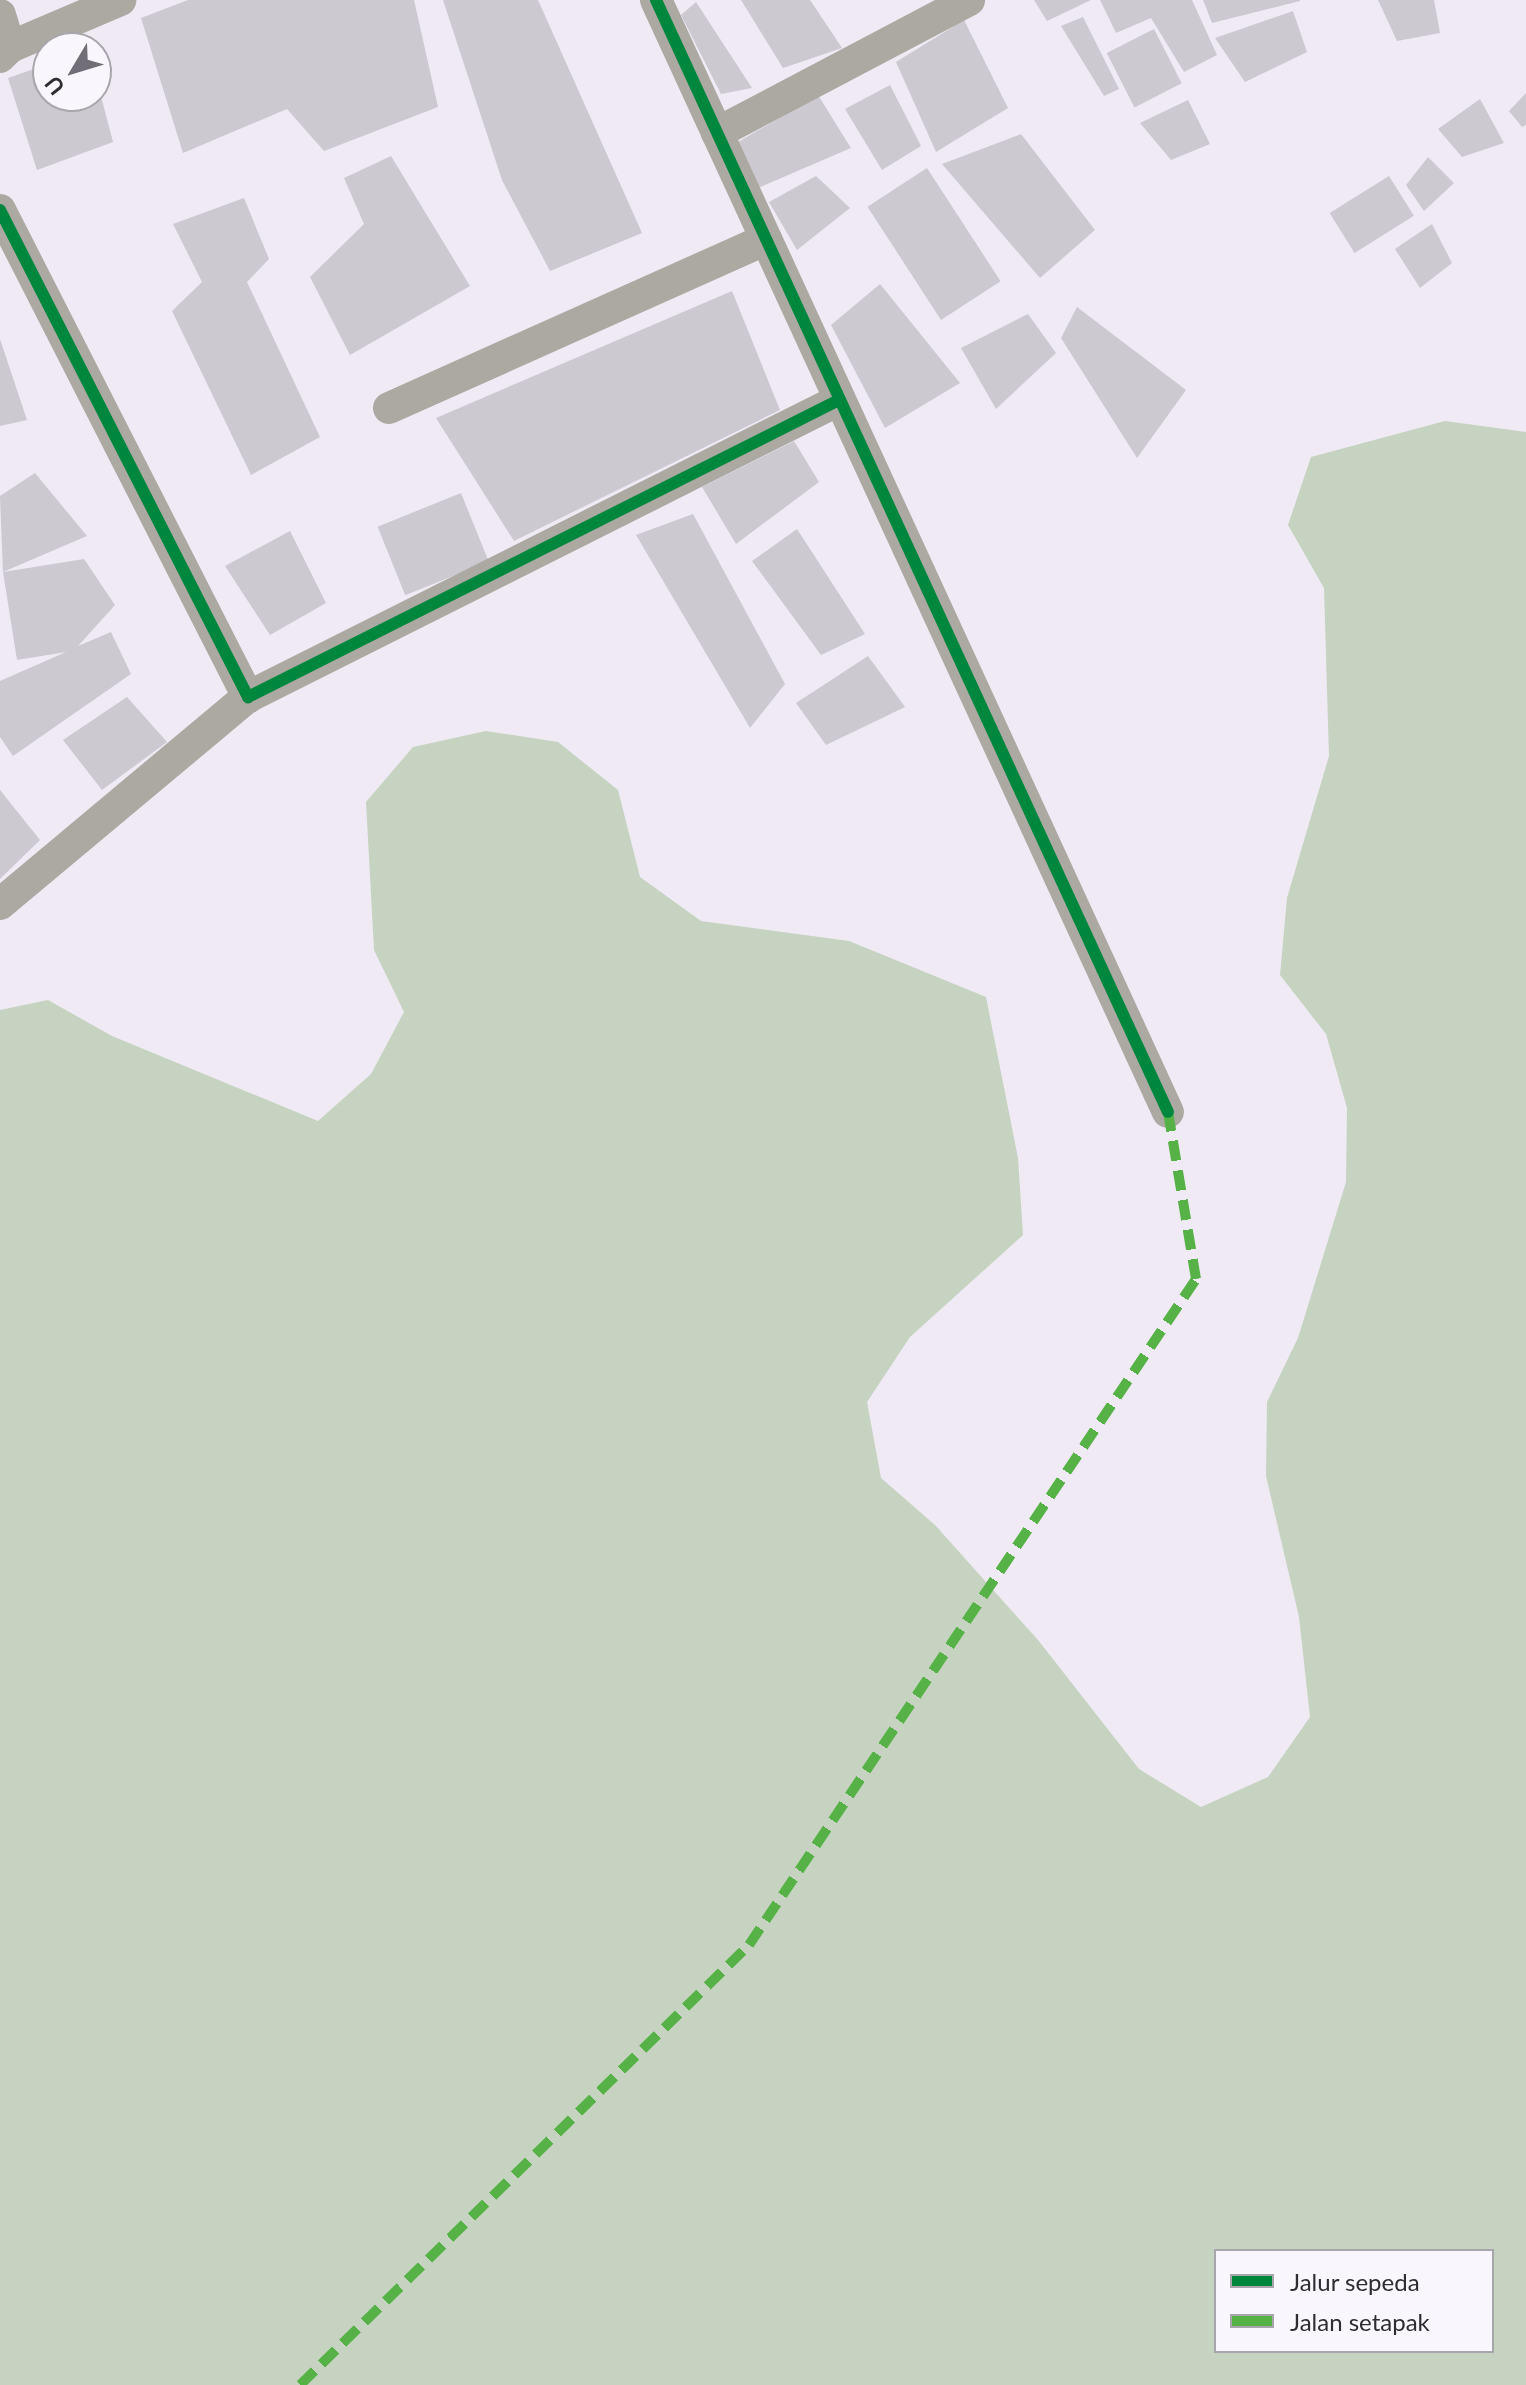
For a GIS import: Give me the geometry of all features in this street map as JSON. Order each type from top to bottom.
[{"type":"street","points":[[0,15],[5,52],[120,0]]},
{"type":"street","points":[[656,0],[1168,1112]]},
{"type":"street","points":[[717,133],[969,0]]},
{"type":"street","points":[[0,210],[248,697]]},
{"type":"street","points":[[389,408],[766,239]]},
{"type":"street","points":[[0,904],[248,697],[839,400]]},
{"type":"green space","points":[[1445,421],[1526,432],[1526,2385],[0,2385],[0,1010],[48,1000],[112,1036],[318,1121],[371,1074],[404,1012],[374,950],[366,802],[413,747],[486,731],[558,742],[618,790],[640,877],[701,921],[849,941],[986,997],[1018,1158],[1023,1235],[910,1337],[867,1402],[881,1478],[935,1525],[1038,1640],[1139,1769],[1201,1807],[1268,1777],[1310,1717],[1299,1617],[1266,1476],[1267,1402],[1298,1338],[1346,1182],[1347,1108],[1326,1034],[1280,975],[1287,898],[1329,756],[1324,588],[1288,525],[1311,457]]},
{"type":"building","points":[[188,0],[414,0],[438,107],[324,151],[287,109],[183,153],[141,18]]},
{"type":"building","points":[[443,0],[538,0],[642,233],[550,271],[502,180]]},
{"type":"building","points":[[741,0],[810,0],[842,48],[783,68]]},
{"type":"building","points":[[1034,0],[1091,0],[1047,21]]},
{"type":"building","points":[[1100,0],[1192,0],[1217,55],[1184,72],[1151,18],[1116,33]]},
{"type":"building","points":[[1203,0],[1300,0],[1300,1],[1212,23]]},
{"type":"building","points":[[1378,0],[1434,0],[1440,33],[1397,41]]},
{"type":"building","points":[[696,2],[752,88],[721,94],[681,15]]},
{"type":"building","points":[[1293,11],[1307,52],[1245,82],[1215,38]]},
{"type":"building","points":[[1083,17],[1119,89],[1104,96],[1061,26]]},
{"type":"building","points":[[964,20],[1008,108],[936,152],[896,62]]},
{"type":"building","points":[[1154,29],[1182,83],[1134,107],[1107,53]]},
{"type":"building","points":[[32,70],[32,112],[105,112],[113,142],[37,170],[8,78]]},
{"type":"building","points":[[890,85],[921,146],[882,170],[845,109]]},
{"type":"building","points":[[1526,93],[1526,125],[1522,127],[1509,111]]},
{"type":"building","points":[[818,95],[851,148],[758,188],[738,142]]},
{"type":"building","points":[[1480,99],[1504,143],[1462,157],[1438,129]]},
{"type":"building","points":[[1188,100],[1210,144],[1171,160],[1140,123]]},
{"type":"building","points":[[1021,134],[1095,230],[1040,278],[942,164]]},
{"type":"building","points":[[391,156],[470,286],[350,355],[310,277],[364,224],[344,178]]},
{"type":"building","points":[[1428,157],[1454,183],[1424,211],[1406,185]]},
{"type":"building","points":[[927,168],[1001,281],[941,320],[867,207]]},
{"type":"building","points":[[816,176],[850,208],[797,250],[769,202]]},
{"type":"building","points":[[1389,176],[1414,216],[1355,253],[1330,213]]},
{"type":"building","points":[[244,198],[269,259],[247,282],[320,437],[251,475],[172,311],[202,282],[173,224]]},
{"type":"building","points":[[1432,224],[1452,263],[1420,288],[1395,249]]},
{"type":"building","points":[[880,284],[960,383],[885,428],[831,325]]},
{"type":"building","points":[[732,291],[780,410],[514,541],[436,418]]},
{"type":"building","points":[[1077,307],[1186,390],[1137,458],[1061,338]]},
{"type":"building","points":[[1028,314],[1056,353],[996,409],[961,348]]},
{"type":"building","points":[[0,339],[27,420],[0,426]]},
{"type":"building","points":[[794,441],[819,482],[736,544],[702,487]]},
{"type":"building","points":[[35,473],[87,536],[3,572],[0,496]]},
{"type":"building","points":[[461,493],[489,562],[405,595],[378,527]]},
{"type":"building","points":[[693,514],[785,684],[750,728],[636,535]]},
{"type":"building","points":[[797,529],[865,634],[821,655],[752,561]]},
{"type":"building","points":[[290,531],[326,603],[270,635],[225,566]]},
{"type":"building","points":[[84,559],[115,605],[78,646],[111,632],[131,674],[13,756],[0,737],[0,681],[66,652],[17,660],[3,572]]},
{"type":"building","points":[[868,656],[905,707],[826,745],[796,703]]},
{"type":"building","points":[[127,697],[167,742],[102,790],[63,740]]},
{"type":"building","points":[[0,790],[40,840],[0,879]]},
{"type":"marked path","points":[[300,2385],[749,1945],[1196,1279],[1168,1112]]},
{"type":"cycle path","points":[[656,0],[1168,1112]]},
{"type":"cycle path","points":[[0,210],[248,697],[839,400]]}]
